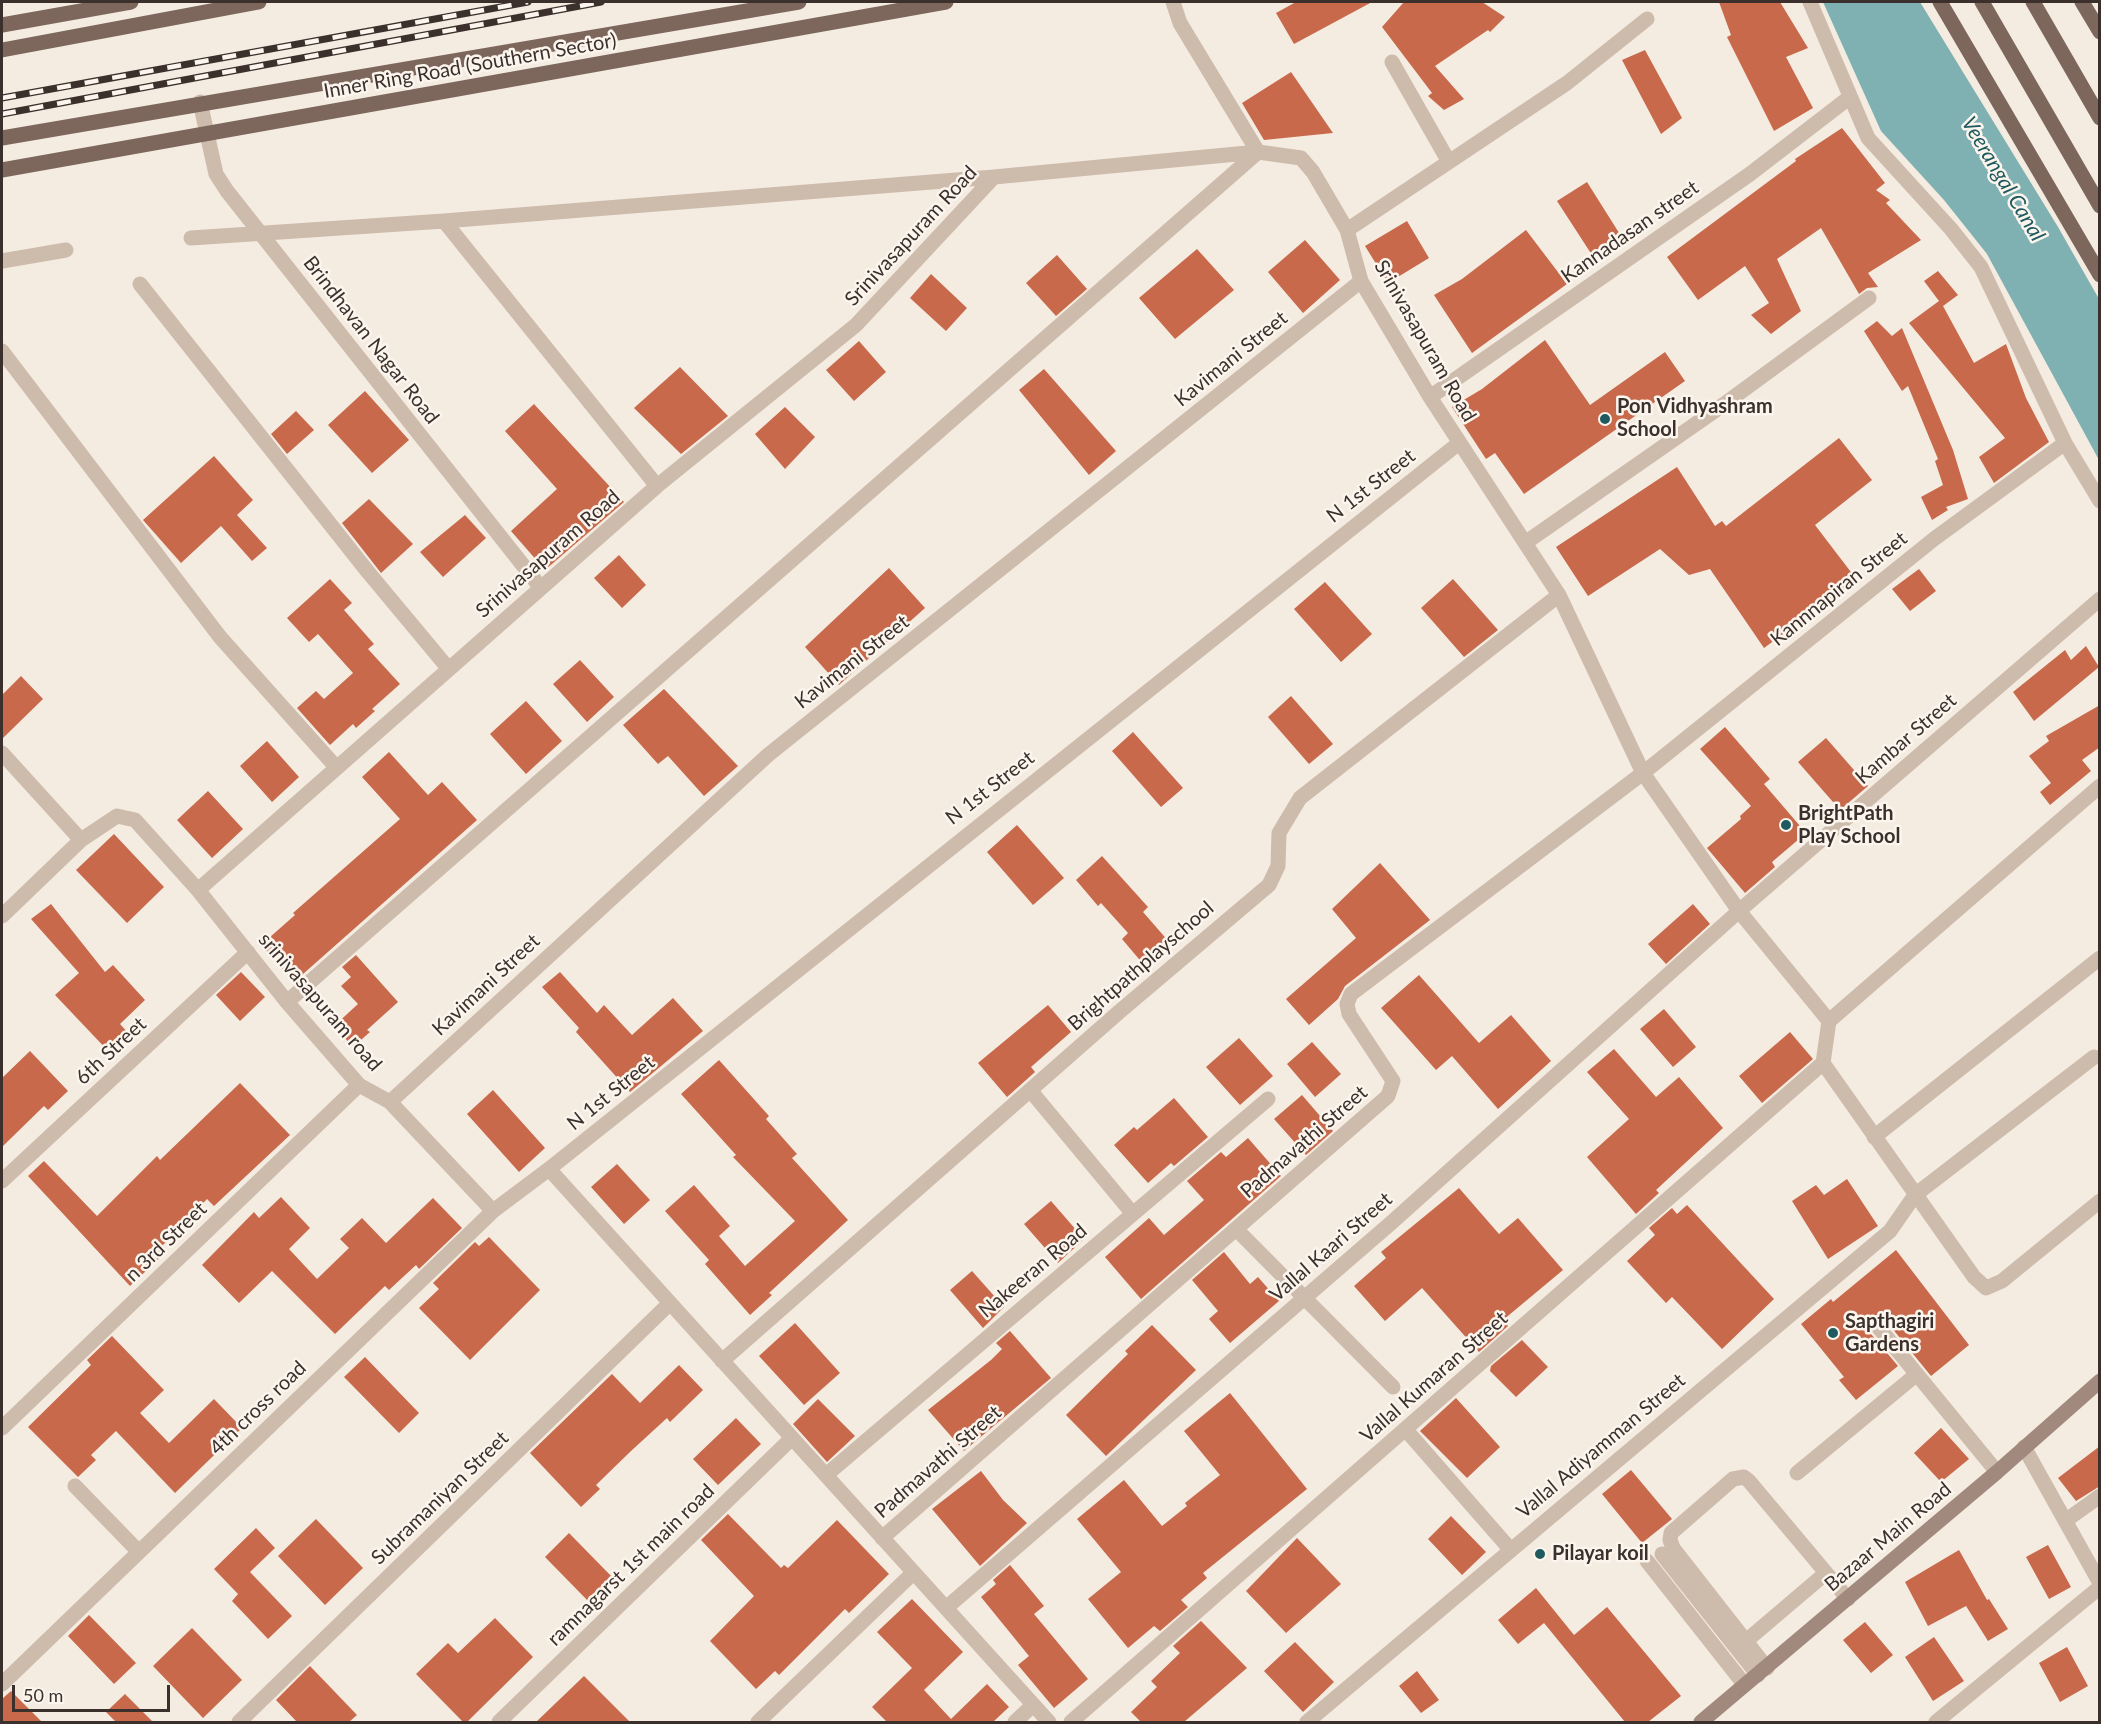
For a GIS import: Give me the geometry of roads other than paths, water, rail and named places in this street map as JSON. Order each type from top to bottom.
[{"type":"main road","points":[[2,25],[131,2]]},
{"type":"main road","points":[[2,50],[259,2]]},
{"type":"main road","name":"Inner Ring Road (Southern Sector)","points":[[2,138],[200,102],[799,2]]},
{"type":"main road","name":"Inner Ring Road (Southern Sector)","points":[[2,170],[946,2]]},
{"type":"main road","points":[[1940,2],[2100,275]]},
{"type":"main road","points":[[1982,2],[2100,206]]},
{"type":"main road","points":[[2033,2],[2100,118]]},
{"type":"main road","points":[[2082,2],[2100,32]]},
{"type":"main road","name":"Bazaar Main Road","points":[[1701,1722],[1997,1472],[2100,1381]]},
{"type":"street","points":[[287,1002],[1258,152],[1180,23],[1173,2]]},
{"type":"street","points":[[1810,2],[1868,138],[1951,229],[1981,267],[2065,443],[2100,501]]},
{"type":"street","points":[[1347,230],[1567,83],[1647,19]]},
{"type":"street","points":[[1392,62],[1449,162]]},
{"type":"street","name":"Kannadasan street","points":[[1430,397],[1750,174],[1850,97]]},
{"type":"street","name":"Brindhavan Nagar Road","points":[[200,102],[210,155],[216,174],[227,191],[541,588]]},
{"type":"street","name":"Srinivasapuram Road","points":[[198,890],[657,486],[856,325],[994,177],[1258,152],[1301,158],[1313,172],[1347,230],[1361,281],[1430,397],[1559,595],[1643,773],[1739,911],[1828,1022]]},
{"type":"street","points":[[191,238],[444,221],[994,177]]},
{"type":"street","points":[[444,221],[657,486]]},
{"type":"street","points":[[2,261],[66,250]]},
{"type":"street","name":"Kavimani Street","points":[[390,1102],[768,755],[1361,281]]},
{"type":"street","points":[[140,284],[368,572],[448,668]]},
{"type":"street","points":[[1525,543],[1713,412],[1869,298]]},
{"type":"street","points":[[2,351],[220,638],[336,767]]},
{"type":"street","name":"N 1st Street","points":[[549,1169],[1460,443]]},
{"type":"street","name":"Kannnapiran Street","points":[[1643,773],[1934,539],[2065,443]]},
{"type":"street","name":"Brightpathplayschool","points":[[722,1360],[1030,1090],[1269,885],[1278,866],[1278,833],[1300,798],[1559,595]]},
{"type":"street","name":"Kambar Street","points":[[1739,911],[2100,599]]},
{"type":"street","points":[[2,753],[81,840]]},
{"type":"street","name":"Padmavathi Street","points":[[882,1538],[1389,1096],[1393,1081],[1349,1014],[1347,1004],[1351,994],[1643,773]]},
{"type":"street","points":[[2100,786],[1828,1022],[1823,1063],[1974,1277],[1986,1288],[2002,1281],[2100,1201]]},
{"type":"street","name":"srinivasapuram road","points":[[2,916],[81,840],[117,816],[135,820],[198,890],[287,1002],[359,1085],[390,1102],[493,1211]]},
{"type":"street","name":"Vallal Kaari Street","points":[[946,1608],[1306,1297],[1739,911]]},
{"type":"street","name":"6th Street","points":[[2,1181],[248,952]]},
{"type":"street","points":[[1874,1137],[2100,958]]},
{"type":"street","name":"Vallal Adiyamman Street","points":[[1307,1722],[1890,1231],[1915,1195],[2094,1057]]},
{"type":"street","name":"Vallal Kumaran Street","points":[[1071,1722],[1823,1063]]},
{"type":"street","name":"n 3rd Street","points":[[2,1428],[359,1085]]},
{"type":"street","points":[[1030,1090],[1133,1214]]},
{"type":"street","name":"Nakeeran Road","points":[[826,1475],[1268,1099]]},
{"type":"street","points":[[549,1169],[1049,1722]]},
{"type":"street","name":"4th cross road","points":[[2,1684],[493,1211],[549,1169]]},
{"type":"street","points":[[1236,1229],[1393,1387]]},
{"type":"street","name":"Subramaniyan Street","points":[[239,1722],[670,1303]]},
{"type":"street","points":[[1879,1328],[1997,1472]]},
{"type":"street","points":[[1797,1473],[1917,1374]]},
{"type":"street","points":[[1406,1430],[1510,1549]]},
{"type":"street","name":"ramnagarst 1st main road","points":[[499,1722],[792,1438]]},
{"type":"street","points":[[1936,1722],[2100,1585],[2024,1447]]},
{"type":"street","points":[[1763,1671],[1746,1641],[1673,1548],[1670,1540],[1671,1533],[1733,1479],[1744,1477],[1749,1481],[1848,1599]]},
{"type":"street","points":[[75,1486],[139,1552]]},
{"type":"street","points":[[2065,1521],[2100,1496]]},
{"type":"street","points":[[1662,1554],[1763,1671]]},
{"type":"street","points":[[1647,1561],[1744,1684]]},
{"type":"street","points":[[758,1722],[914,1573]]},
{"type":"street","points":[[1746,1641],[1826,1573]]},
{"type":"street","points":[[1015,1722],[1033,1705]]},
{"type":"water","name":"Veerangal Canal","points":[[1823,2],[1920,2],[2058,227],[2099,299],[2099,460],[1987,254],[1944,200],[1881,131]]},
{"type":"railway","points":[[2,98],[528,2]]},
{"type":"railway","points":[[2,114],[601,2]]},
{"type":"place","name":"Pon Vidhyashram School","points":[[1605,419]]},
{"type":"place","name":"BrightPath Play School","points":[[1786,825]]},
{"type":"place","name":"Sapthagiri Gardens","points":[[1833,1333]]},
{"type":"place","name":"Pilayar koil","points":[[1540,1554]]}]
